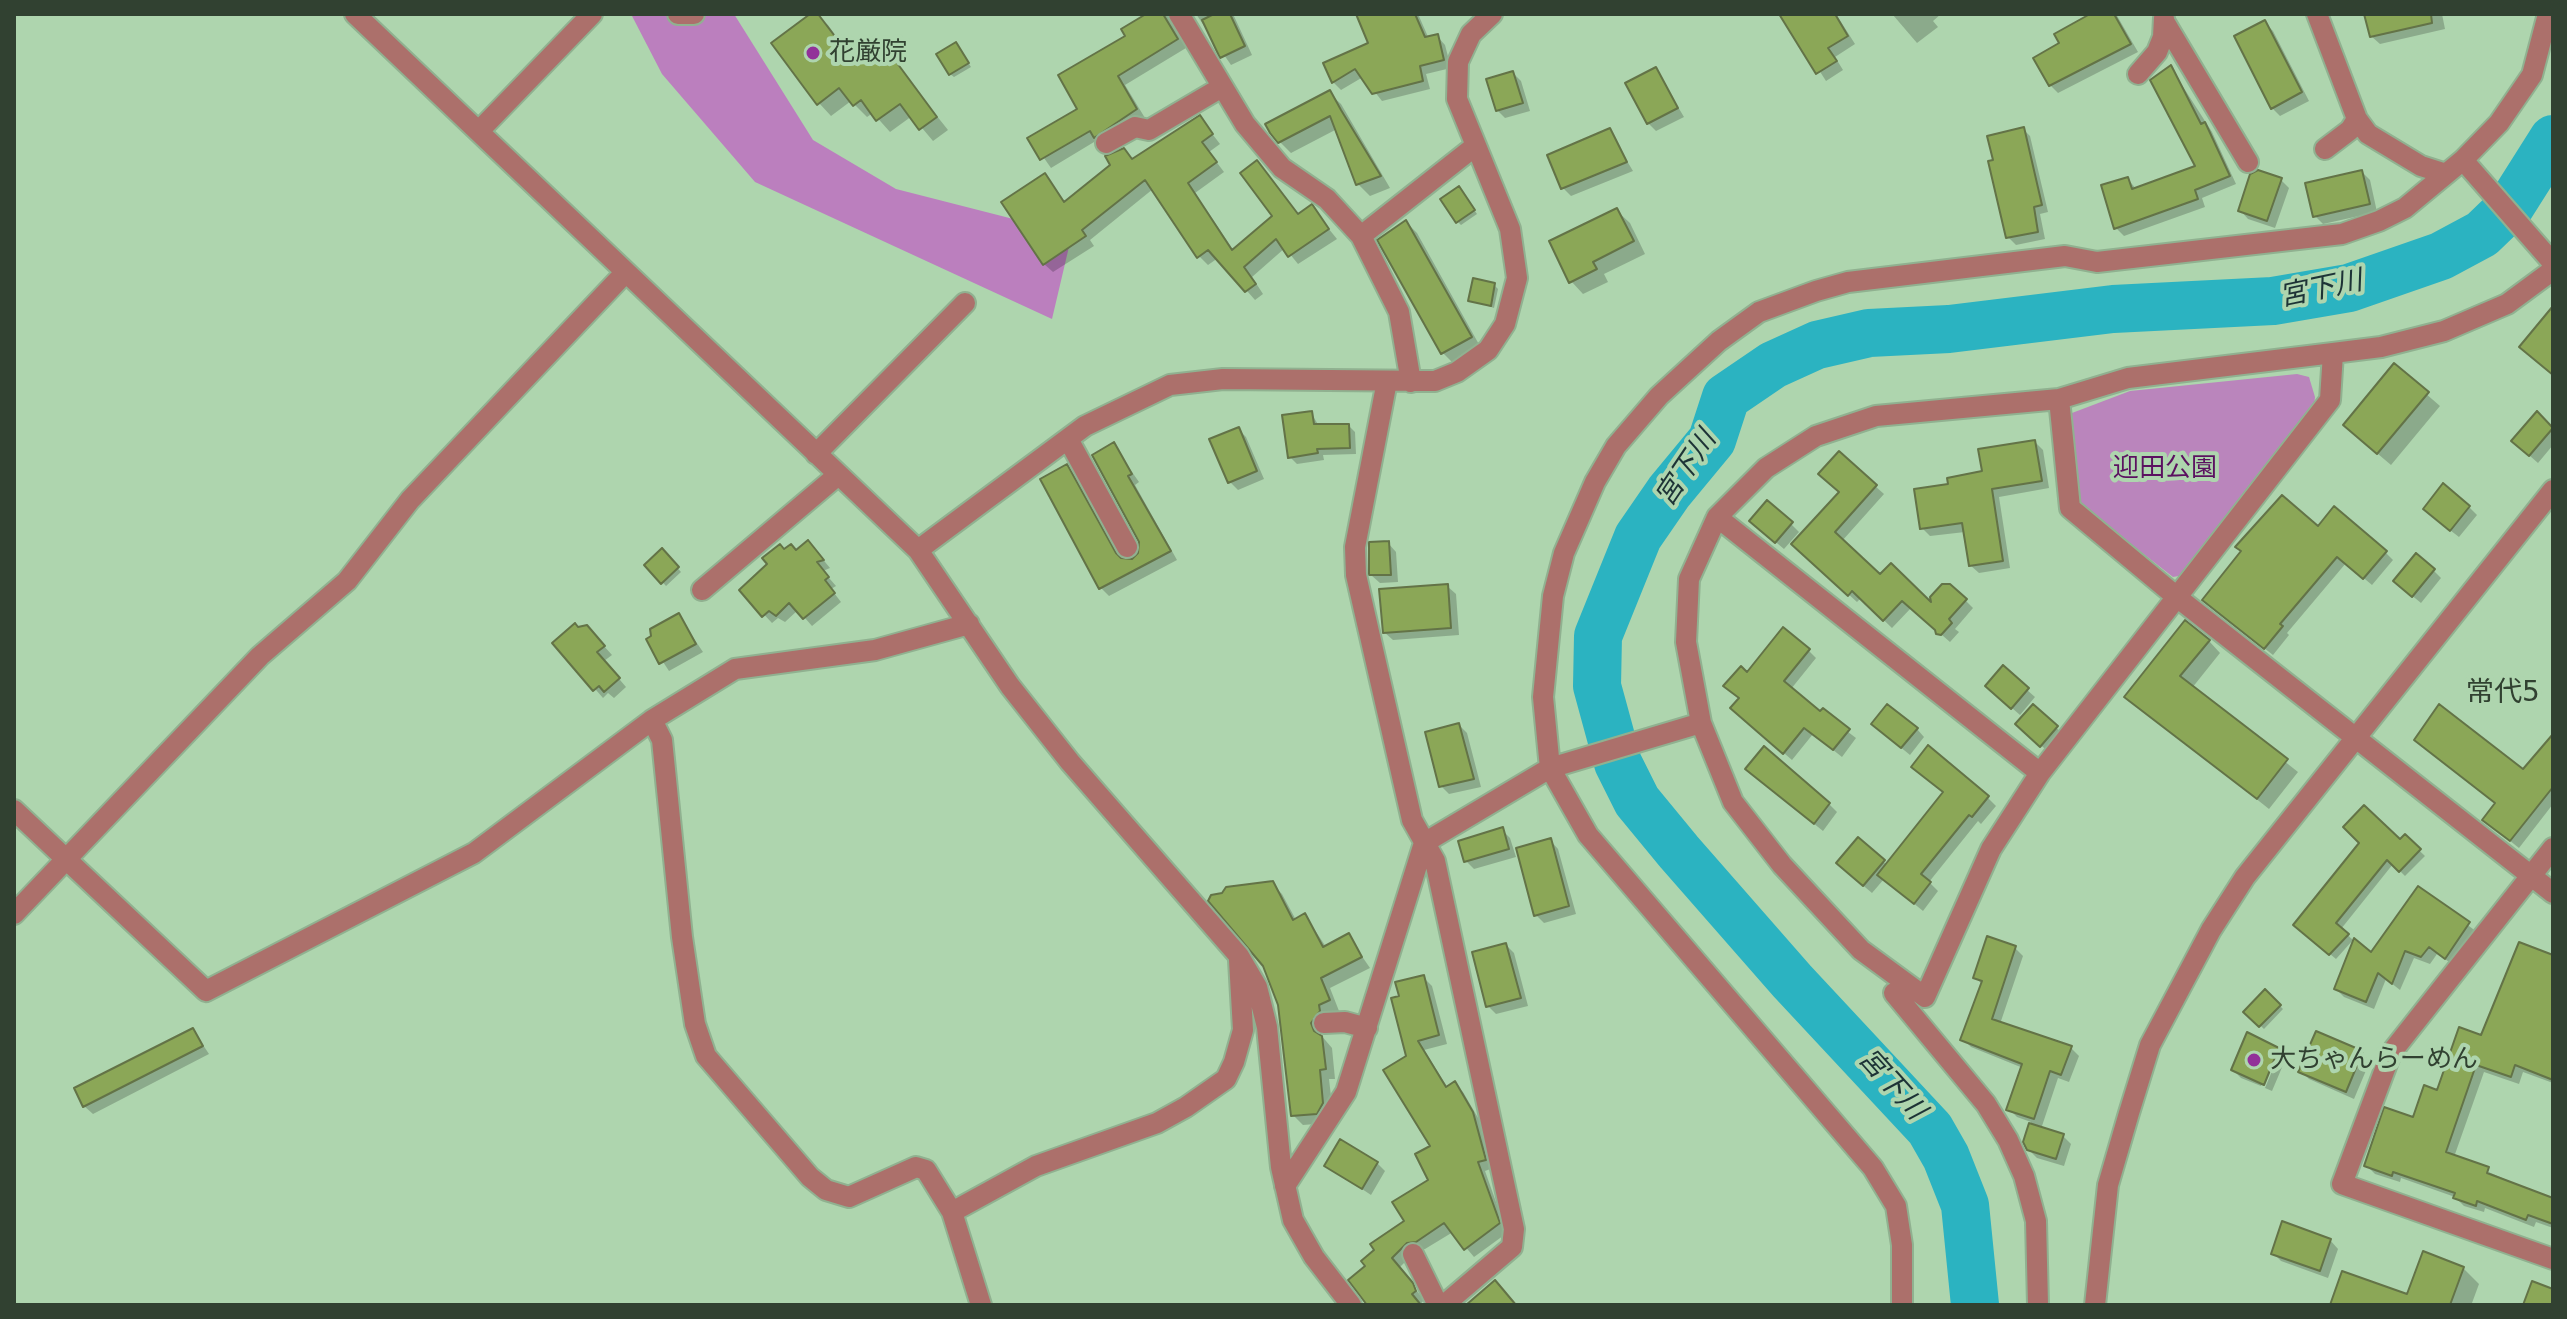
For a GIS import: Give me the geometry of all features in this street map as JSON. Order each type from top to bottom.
[{"type":"street","points":[[355,14],[624,274],[918,550],[1010,686],[1070,762],[1239,956],[1257,987],[1267,1027],[1285,1186],[1293,1220],[1314,1257],[1351,1305]]},
{"type":"street","points":[[479,131],[592,14]]},
{"type":"street","points":[[678,14],[694,14]]},
{"type":"street","points":[[1179,14],[1245,124],[1282,168],[1327,199],[1361,236],[1399,312],[1411,382]]},
{"type":"street","points":[[918,550],[1085,426],[1170,385],[1223,379],[1435,381],[1457,372],[1488,350],[1505,324],[1517,278],[1510,229],[1457,99],[1458,62],[1471,34],[1492,14]]},
{"type":"street","points":[[2317,14],[2357,119],[2368,134],[2421,166],[2446,174]]},
{"type":"street","points":[[1902,1305],[1902,1245],[1896,1206],[1873,1168],[1588,835],[1554,767],[1543,697],[1553,596],[1564,553],[1595,482],[1616,446],[1659,396],[1719,341],[1759,312],[1848,282],[2065,256],[2097,262],[2342,234],[2405,208],[2446,174],[2466,164],[2499,123],[2532,75],[2548,14]]},
{"type":"street","points":[[2138,74],[2157,52],[2164,18]]},
{"type":"street","points":[[2164,18],[2248,162]]},
{"type":"street","points":[[1106,143],[1135,127],[1149,130],[1222,87]]},
{"type":"street","points":[[2325,149],[2350,130],[2357,119]]},
{"type":"street","points":[[1361,236],[1474,147]]},
{"type":"street","points":[[2333,353],[2330,400],[2040,773],[1991,849],[1925,997],[1861,950],[1782,865],[1733,802],[1694,725],[1686,642],[1689,579],[1717,517],[1766,468],[1816,436],[1876,416],[2059,399],[2128,378],[2381,347],[2444,331],[2507,304],[2549,258],[2466,164]]},
{"type":"street","points":[[14,914],[260,656],[347,581],[410,500],[624,274]]},
{"type":"street","points":[[816,454],[965,303]]},
{"type":"street","points":[[1387,381],[1355,547],[1356,575],[1412,820],[1435,861],[1514,1229],[1512,1247],[1444,1305]]},
{"type":"street","points":[[2059,399],[2070,508],[2178,598],[2553,893]]},
{"type":"street","points":[[1068,439],[1127,547]]},
{"type":"street","points":[[702,590],[838,475]]},
{"type":"street","points":[[2095,1305],[2108,1185],[2150,1045],[2211,930],[2245,877],[2553,490]]},
{"type":"street","points":[[1717,517],[2040,773]]},
{"type":"street","points":[[14,810],[206,991],[474,853],[652,720],[735,669],[875,650],[969,624]]},
{"type":"street","points":[[652,720],[662,740],[682,937],[693,1010],[706,1056],[810,1177],[826,1190],[849,1197],[916,1167],[926,1170],[952,1212],[981,1305]]},
{"type":"street","points":[[1285,1186],[1346,1092],[1424,843],[1554,767],[1694,725]]},
{"type":"street","points":[[2553,848],[2391,1053],[2342,1184],[2553,1259]]},
{"type":"street","points":[[952,1212],[1036,1166],[1157,1123],[1226,1079],[1243,1030],[1239,956]]},
{"type":"street","points":[[1894,993],[1986,1104],[2008,1140],[2024,1176],[2036,1221],[2038,1305]]},
{"type":"street","points":[[1324,1023],[1345,1022],[1367,1028]]},
{"type":"street","points":[[1413,1254],[1438,1305]]},
{"type":"green space","name":"迎田公園","points":[[2297,374],[2309,377],[2315,397],[2314,407],[2184,575],[2173,577],[2081,505],[2070,420],[2072,413],[2130,391]]},
{"type":"shaded area","points":[[631,14],[734,14],[813,140],[896,189],[1072,234],[1052,319],[755,182],[662,74]]},
{"type":"building","points":[[810,14],[818,14],[856,64],[883,44],[937,117],[919,130],[900,104],[876,121],[861,100],[853,106],[839,88],[817,105],[771,43]]},
{"type":"building","points":[[1146,14],[1163,14],[1178,39],[1118,76],[1137,109],[1094,138],[1090,131],[1040,160],[1027,138],[1077,109],[1058,75],[1125,36],[1121,29]]},
{"type":"building","points":[[1214,14],[1230,14],[1245,46],[1220,58],[1202,20]]},
{"type":"building","points":[[1356,14],[1415,14],[1425,37],[1438,34],[1444,60],[1420,66],[1423,81],[1372,94],[1355,69],[1332,83],[1323,63],[1368,43]]},
{"type":"building","points":[[1779,14],[1835,14],[1848,36],[1828,48],[1837,61],[1816,74]]},
{"type":"building","points":[[2090,14],[2114,14],[2131,44],[2049,86],[2033,58],[2059,43],[2054,34]]},
{"type":"building","points":[[2364,14],[2431,14],[2432,23],[2370,37]]},
{"type":"building","points":[[2265,20],[2302,92],[2271,109],[2234,36]]},
{"type":"building","points":[[956,42],[969,63],[949,75],[936,54]]},
{"type":"building","points":[[2171,65],[2201,124],[2205,122],[2230,176],[2195,190],[2198,199],[2114,229],[2101,185],[2128,177],[2132,189],[2195,166],[2150,80]]},
{"type":"building","points":[[1656,67],[1678,108],[1647,124],[1625,83]]},
{"type":"building","points":[[1513,71],[1523,103],[1496,111],[1486,79]]},
{"type":"building","points":[[1330,90],[1381,176],[1356,185],[1330,116],[1278,143],[1270,133],[1265,124]]},
{"type":"building","points":[[1200,115],[1213,134],[1202,142],[1217,162],[1188,183],[1232,250],[1272,216],[1240,173],[1257,160],[1298,214],[1312,204],[1329,229],[1288,257],[1276,239],[1244,267],[1256,284],[1245,292],[1208,250],[1197,258],[1145,180],[1082,230],[1086,236],[1043,265],[1001,202],[1045,173],[1064,202],[1110,165],[1105,156],[1124,148],[1132,159]]},
{"type":"building","points":[[2024,127],[2042,205],[2034,207],[2038,232],[2006,238],[1988,161],[1993,160],[1987,136]]},
{"type":"building","points":[[1610,128],[1627,162],[1561,189],[1547,155]]},
{"type":"building","points":[[2258,170],[2282,178],[2267,221],[2238,211],[2250,174]]},
{"type":"building","points":[[2362,170],[2370,204],[2313,217],[2305,183]]},
{"type":"building","points":[[1459,186],[1475,210],[1456,223],[1440,199]]},
{"type":"building","points":[[1617,208],[1634,241],[1593,262],[1597,269],[1569,283],[1549,241]]},
{"type":"building","points":[[1406,220],[1472,337],[1441,354],[1377,240]]},
{"type":"building","points":[[1473,278],[1495,283],[1491,306],[1468,301]]},
{"type":"building","points":[[2553,306],[2553,375],[2519,347]]},
{"type":"building","points":[[2394,363],[2429,392],[2377,454],[2343,425]]},
{"type":"building","points":[[1312,411],[1314,424],[1349,424],[1350,448],[1317,449],[1318,453],[1288,458],[1282,415]]},
{"type":"building","points":[[2537,411],[2553,428],[2529,456],[2511,441]]},
{"type":"building","points":[[1239,427],[1257,471],[1228,483],[1209,439]]},
{"type":"building","points":[[2035,440],[2042,481],[1992,489],[2003,561],[1969,566],[1962,523],[1920,529],[1914,489],[1948,484],[1947,478],[1982,471],[1978,449]]},
{"type":"building","points":[[1114,442],[1132,474],[1128,476],[1171,551],[1099,589],[1040,479],[1067,464],[1116,553],[1121,558],[1132,559],[1138,553],[1139,542],[1092,455]]},
{"type":"building","points":[[1839,451],[1877,485],[1835,532],[1880,574],[1891,563],[1931,602],[1930,597],[1942,584],[1950,584],[1967,599],[1949,619],[1952,623],[1941,635],[1936,634],[1902,601],[1883,621],[1852,591],[1848,596],[1791,544],[1839,492],[1818,474]]},
{"type":"building","points":[[2443,483],[2470,506],[2450,531],[2423,509]]},
{"type":"building","points":[[2282,495],[2318,526],[2334,506],[2387,551],[2363,579],[2337,557],[2280,624],[2283,626],[2264,649],[2202,600],[2241,551],[2235,547]]},
{"type":"building","points":[[1767,500],[1793,522],[1775,543],[1749,521]]},
{"type":"building","points":[[808,540],[824,560],[817,562],[829,577],[825,580],[835,593],[803,619],[789,603],[776,616],[769,611],[762,617],[739,590],[767,564],[762,558],[780,544],[784,549],[791,544],[796,550]]},
{"type":"building","points":[[1389,541],[1391,575],[1369,575],[1369,542]]},
{"type":"building","points":[[662,548],[679,567],[661,584],[644,565]]},
{"type":"building","points":[[2416,553],[2435,569],[2412,597],[2393,581]]},
{"type":"building","points":[[1448,584],[1451,628],[1383,633],[1379,589]]},
{"type":"building","points":[[679,613],[696,644],[659,664],[646,639],[651,636],[650,629]]},
{"type":"building","points":[[2185,620],[2210,640],[2180,676],[2288,759],[2257,799],[2124,697]]},
{"type":"building","points":[[575,623],[578,627],[587,625],[605,646],[597,652],[620,678],[604,692],[599,686],[593,691],[552,643]]},
{"type":"building","points":[[1783,627],[1810,649],[1784,681],[1820,711],[1823,708],[1850,729],[1833,750],[1804,728],[1783,754],[1730,708],[1739,698],[1723,686],[1741,666],[1747,672]]},
{"type":"building","points":[[2003,665],[2029,688],[2011,709],[1985,686]]},
{"type":"building","points":[[1887,704],[1918,728],[1901,748],[1871,724]]},
{"type":"building","points":[[2033,704],[2058,726],[2040,747],[2015,724]]},
{"type":"building","points":[[2439,704],[2523,769],[2553,734],[2553,787],[2510,841],[2482,820],[2495,803],[2414,740]]},
{"type":"building","points":[[1459,723],[1474,779],[1439,787],[1425,732]]},
{"type":"building","points":[[1928,745],[1989,796],[1972,817],[1969,815],[1921,874],[1931,882],[1914,904],[1877,875],[1943,792],[1911,767]]},
{"type":"building","points":[[1764,746],[1830,803],[1814,824],[1745,769]]},
{"type":"building","points":[[2364,805],[2400,839],[2405,834],[2421,849],[2399,872],[2387,860],[2336,923],[2349,934],[2329,955],[2293,925],[2359,843],[2343,827]]},
{"type":"building","points":[[1503,827],[1509,849],[1464,862],[1458,841]]},
{"type":"building","points":[[1858,837],[1885,860],[1863,886],[1836,863]]},
{"type":"building","points":[[1551,838],[1569,906],[1534,916],[1516,848]]},
{"type":"building","points":[[1273,881],[1293,920],[1305,913],[1323,947],[1349,933],[1362,957],[1321,978],[1330,1000],[1319,1005],[1320,1011],[1311,1023],[1314,1031],[1322,1036],[1326,1069],[1320,1070],[1323,1103],[1317,1114],[1291,1116],[1278,1005],[1263,966],[1208,901],[1211,895],[1222,893],[1226,887]]},
{"type":"building","points":[[2418,886],[2470,922],[2445,959],[2429,947],[2421,957],[2405,951],[2392,984],[2378,973],[2366,1002],[2334,989],[2354,938],[2371,952]]},
{"type":"building","points":[[1987,936],[2016,946],[1992,1019],[2072,1046],[2061,1075],[2050,1071],[2034,1119],[2006,1110],[2022,1064],[1960,1040],[1982,981],[1973,978]]},
{"type":"building","points":[[2519,942],[2553,955],[2553,1080],[2515,1065],[2511,1077],[2476,1065],[2446,1152],[2489,1167],[2487,1173],[2553,1198],[2553,1224],[2528,1215],[2526,1220],[2477,1201],[2476,1206],[2453,1198],[2455,1193],[2393,1172],[2392,1176],[2364,1166],[2384,1107],[2413,1117],[2424,1085],[2437,1090],[2459,1027],[2481,1035]]},
{"type":"building","points":[[1506,943],[1521,998],[1486,1007],[1472,952]]},
{"type":"building","points":[[1424,975],[1439,1035],[1418,1041],[1446,1087],[1455,1081],[1473,1112],[1486,1160],[1478,1162],[1500,1223],[1464,1250],[1444,1223],[1416,1242],[1407,1243],[1392,1258],[1413,1283],[1416,1291],[1412,1294],[1421,1305],[1367,1305],[1348,1280],[1365,1266],[1361,1261],[1374,1250],[1370,1244],[1404,1221],[1392,1202],[1428,1180],[1415,1154],[1430,1146],[1383,1070],[1406,1056],[1391,998],[1399,996],[1395,982]]},
{"type":"building","points":[[2265,989],[2281,1005],[2259,1027],[2243,1012]]},
{"type":"building","points":[[193,1028],[203,1046],[83,1107],[74,1088]]},
{"type":"building","points":[[2316,1031],[2363,1051],[2346,1092],[2298,1072]]},
{"type":"building","points":[[2247,1032],[2279,1048],[2264,1085],[2231,1070]]},
{"type":"building","points":[[2029,1123],[2064,1134],[2056,1159],[2027,1150],[2023,1142]]},
{"type":"building","points":[[1340,1139],[1378,1162],[1362,1189],[1324,1166]]},
{"type":"building","points":[[2282,1221],[2331,1239],[2320,1271],[2271,1254]]},
{"type":"building","points":[[2423,1251],[2464,1267],[2450,1305],[2330,1305],[2342,1271],[2407,1294]]},
{"type":"building","points":[[1495,1280],[1516,1305],[1466,1305]]},
{"type":"building","points":[[2532,1281],[2553,1289],[2553,1305],[2523,1305]]},
{"type":"waterway","name":"宮下川","points":[[1975,1305],[1965,1205],[1946,1157],[1930,1129],[1792,981],[1679,852],[1637,801],[1618,763],[1597,686],[1598,636],[1638,537],[1669,492],[1712,440],[1726,397],[1773,365],[1817,345],[1869,333],[1949,329],[2113,309],[2273,301],[2349,288],[2441,256],[2482,234],[2510,207],[2553,139]]},
{"type":"place","name":"花厳院","points":[[813,53]]},
{"type":"place","name":"大ちゃんらーめん","points":[[2254,1060]]},
{"type":"district","name":"常代5","points":[[2503,694]]}]
